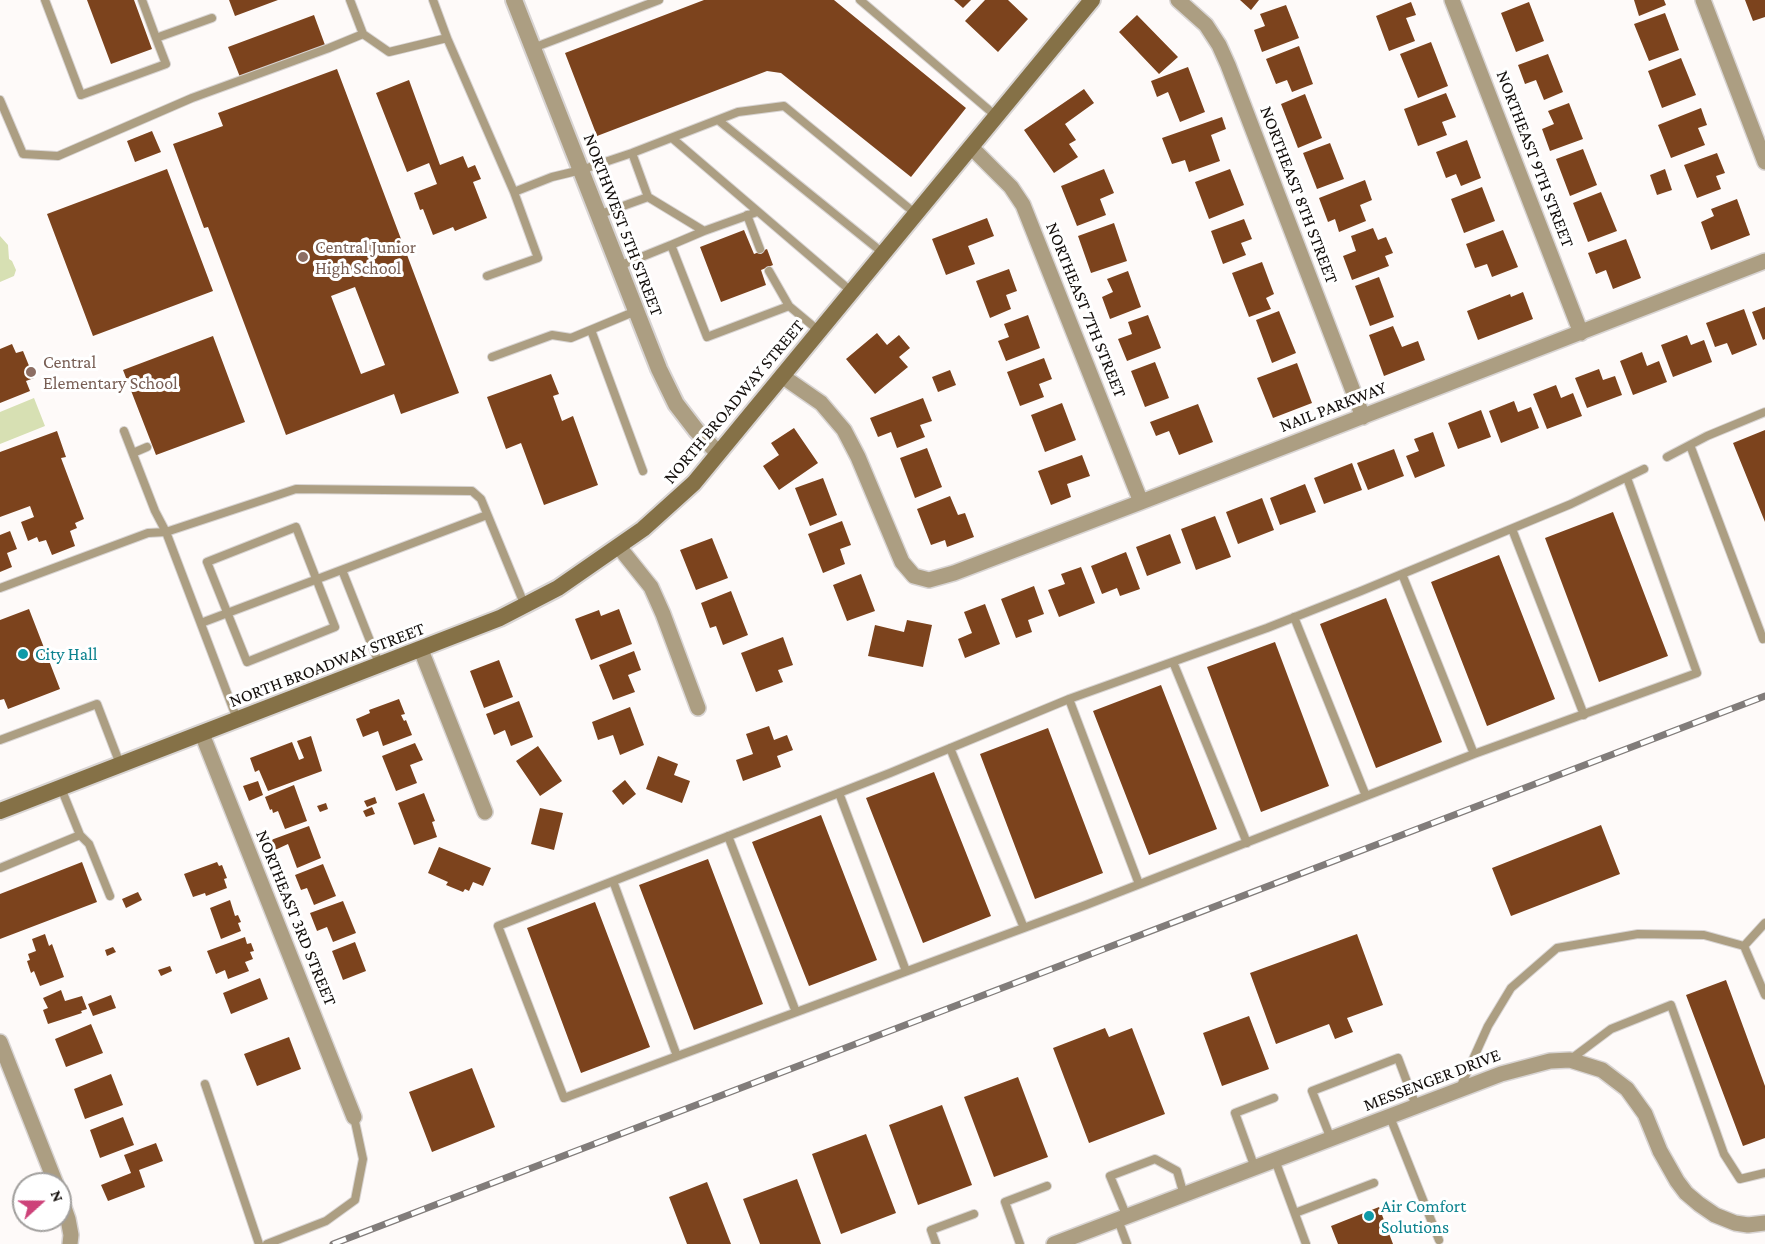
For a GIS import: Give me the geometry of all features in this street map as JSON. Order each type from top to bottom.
[{"type":"main road","name":"NORTH BROADWAY STREET","points":[[0,812],[421,650],[525,606],[558,588],[619,547],[668,508],[694,483],[996,117],[1085,2]]},
{"type":"street","name":"NORTHWEST 5TH STREET","points":[[514,0],[659,369],[676,404],[718,453]]},
{"type":"street","name":"NORTHEAST 8TH STREET","points":[[1178,0],[1206,25],[1228,65],[1363,417]]},
{"type":"street","name":"NORTHEAST 9TH STREET","points":[[1452,0],[1581,333]]},
{"type":"street","points":[[1703,0],[1765,162]]},
{"type":"street","name":"NORTHEAST 7TH STREET","points":[[971,147],[1011,187],[1023,205],[1141,502]]},
{"type":"street","name":"NAIL PARKWAY","points":[[782,376],[821,404],[844,430],[858,457],[895,550],[914,576],[929,580],[941,578],[1141,502],[1765,261]]},
{"type":"street","points":[[619,547],[651,587],[698,708]]},
{"type":"street","points":[[421,650],[485,812]]},
{"type":"street","name":"NORTHEAST 3RD STREET","points":[[202,734],[354,1117]]},
{"type":"street","points":[[0,1042],[51,1172]]},
{"type":"street","name":"MESSENGER DRIVE","points":[[1054,1244],[1460,1090],[1528,1066],[1550,1061],[1570,1060],[1602,1070],[1627,1089],[1645,1114],[1660,1152],[1686,1193],[1715,1215],[1735,1223],[1748,1225],[1765,1223]]},
{"type":"lane","points":[[45,0],[81,95],[166,64],[142,0]]},
{"type":"lane","points":[[350,0],[363,34],[389,52],[447,38]]},
{"type":"lane","points":[[433,0],[447,38],[514,192],[538,258],[487,276]]},
{"type":"lane","points":[[533,48],[659,0]]},
{"type":"lane","points":[[860,0],[996,117]]},
{"type":"lane","points":[[156,38],[212,18]]},
{"type":"lane","points":[[0,100],[23,154],[58,156],[192,98],[363,34]]},
{"type":"lane","points":[[514,192],[552,177],[632,153],[738,112],[784,106],[916,214]]},
{"type":"lane","points":[[718,120],[883,253]]},
{"type":"lane","points":[[672,138],[852,292]]},
{"type":"lane","points":[[632,153],[648,197],[704,231]]},
{"type":"lane","points":[[598,215],[648,197]]},
{"type":"lane","points":[[619,266],[757,212]]},
{"type":"lane","points":[[747,215],[760,249]]},
{"type":"lane","points":[[671,245],[708,337],[789,306]]},
{"type":"lane","points":[[769,271],[789,306],[819,331]]},
{"type":"lane","points":[[492,357],[552,335],[571,338],[636,311]]},
{"type":"lane","points":[[591,330],[644,471]]},
{"type":"lane","points":[[1667,457],[1765,412]]},
{"type":"lane","points":[[124,431],[155,511],[166,532],[237,720]]},
{"type":"lane","points":[[1690,445],[1763,639]]},
{"type":"lane","points":[[133,453],[147,447]]},
{"type":"lane","points":[[1627,478],[1697,674],[1474,754],[1024,928],[564,1098],[498,926],[839,793],[1069,699],[1294,617],[1402,574],[1512,529],[1644,469]]},
{"type":"lane","points":[[0,588],[148,533],[166,532],[296,489],[465,490],[478,495],[525,606]]},
{"type":"lane","points":[[201,623],[487,515]]},
{"type":"lane","points":[[296,527],[335,627],[247,662],[228,613],[207,562],[296,527]]},
{"type":"lane","points":[[1512,529],[1584,715]]},
{"type":"lane","points":[[342,570],[380,666]]},
{"type":"lane","points":[[1402,574],[1474,754]]},
{"type":"lane","points":[[1294,617],[1366,796]]},
{"type":"lane","points":[[1173,662],[1247,843]]},
{"type":"lane","points":[[1069,699],[1139,884]]},
{"type":"lane","points":[[0,740],[97,704],[121,765]]},
{"type":"lane","points":[[950,748],[1024,928]]},
{"type":"lane","points":[[61,788],[80,836],[89,844],[110,896]]},
{"type":"lane","points":[[839,793],[906,971]]},
{"type":"lane","points":[[0,867],[80,836]]},
{"type":"lane","points":[[728,836],[796,1012]]},
{"type":"lane","points":[[613,881],[677,1056]]},
{"type":"lane","points":[[1744,946],[1765,923]]},
{"type":"lane","points":[[1460,1090],[1488,1026],[1511,988],[1557,948],[1638,934],[1704,935],[1744,946]]},
{"type":"lane","points":[[1744,946],[1765,995]]},
{"type":"lane","points":[[1570,1060],[1611,1029],[1671,1005],[1724,1154],[1740,1179],[1765,1173]]},
{"type":"lane","points":[[1331,1139],[1312,1091],[1398,1058],[1416,1106]]},
{"type":"lane","points":[[205,1084],[259,1244]]},
{"type":"lane","points":[[1255,1168],[1235,1113],[1274,1098]]},
{"type":"lane","points":[[267,1244],[326,1221],[355,1200],[363,1160],[354,1117]]},
{"type":"lane","points":[[1389,1117],[1439,1240]]},
{"type":"lane","points":[[1127,1244],[1110,1176],[1155,1159],[1176,1171],[1184,1195]]},
{"type":"lane","points":[[1275,1160],[1306,1244]]},
{"type":"lane","points":[[1295,1213],[1374,1183]]},
{"type":"lane","points":[[1020,1244],[1005,1202],[1047,1186]]},
{"type":"lane","points":[[936,1244],[931,1230],[974,1214]]},
{"type":"green space","points":[[0,236],[8,245],[9,259],[16,270],[14,276],[0,282]]},
{"type":"green space","points":[[34,398],[45,426],[0,444],[0,412]]},
{"type":"building","points":[[87,0],[134,0],[152,49],[111,64]]},
{"type":"building","points":[[229,0],[278,0],[235,16]]},
{"type":"building","points":[[704,0],[834,0],[966,108],[911,177],[781,73],[767,71],[597,136],[565,53]]},
{"type":"building","points":[[954,0],[971,0],[963,8]]},
{"type":"building","points":[[985,0],[1008,0],[1028,19],[998,52],[965,21]]},
{"type":"building","points":[[1240,0],[1259,0],[1251,10]]},
{"type":"building","points":[[1634,0],[1664,0],[1666,5],[1639,16]]},
{"type":"building","points":[[1745,0],[1765,0],[1765,17],[1753,21]]},
{"type":"building","points":[[1411,2],[1416,15],[1406,18],[1415,41],[1389,51],[1376,16]]},
{"type":"building","points":[[1529,2],[1544,41],[1516,52],[1501,13]]},
{"type":"building","points":[[1286,5],[1299,38],[1262,52],[1254,30],[1265,26],[1260,14]]},
{"type":"building","points":[[1665,13],[1679,50],[1649,61],[1634,24]]},
{"type":"building","points":[[314,15],[325,45],[240,77],[228,47]]},
{"type":"building","points":[[1137,15],[1178,57],[1159,74],[1119,32]]},
{"type":"building","points":[[1431,42],[1448,86],[1418,98],[1400,54]]},
{"type":"building","points":[[1299,46],[1313,84],[1292,92],[1287,80],[1276,84],[1266,59]]},
{"type":"building","points":[[1548,54],[1563,92],[1544,100],[1536,80],[1525,84],[1518,65]]},
{"type":"building","points":[[1681,58],[1696,95],[1662,108],[1648,71]]},
{"type":"building","points":[[1188,67],[1205,112],[1180,122],[1168,92],[1157,97],[1151,81]]},
{"type":"building","points":[[337,69],[459,393],[401,414],[394,394],[286,435],[208,227],[204,228],[173,144],[223,126],[218,113]],"holes":[[[355,287],[385,365],[361,374],[331,296]]]},
{"type":"building","points":[[409,80],[440,165],[463,156],[468,168],[475,165],[481,179],[473,182],[487,218],[455,231],[453,227],[433,235],[414,193],[437,184],[429,163],[407,172],[376,93]]},
{"type":"building","points":[[1084,89],[1094,103],[1065,124],[1076,140],[1069,144],[1078,157],[1054,173],[1024,130]]},
{"type":"building","points":[[1446,93],[1456,117],[1442,122],[1447,135],[1418,146],[1404,109]]},
{"type":"building","points":[[1305,94],[1322,138],[1298,148],[1281,104]]},
{"type":"building","points":[[1569,103],[1583,139],[1550,151],[1542,129],[1554,124],[1548,111]]},
{"type":"building","points":[[1701,108],[1707,125],[1698,128],[1705,145],[1671,158],[1658,125]]},
{"type":"building","points":[[1222,117],[1226,129],[1211,135],[1220,161],[1189,172],[1185,160],[1172,164],[1162,138]]},
{"type":"building","points":[[152,131],[161,152],[135,162],[127,141]]},
{"type":"building","points":[[1467,140],[1481,178],[1461,186],[1456,174],[1446,178],[1436,152]]},
{"type":"building","points":[[1330,143],[1344,179],[1317,189],[1303,153]]},
{"type":"building","points":[[1583,149],[1597,185],[1570,196],[1556,159]]},
{"type":"building","points":[[1717,153],[1725,173],[1716,176],[1721,189],[1697,198],[1684,165]]},
{"type":"building","points":[[167,169],[213,291],[93,336],[47,214]]},
{"type":"building","points":[[1104,169],[1114,193],[1100,199],[1106,215],[1077,226],[1061,186]]},
{"type":"building","points":[[1230,169],[1244,205],[1209,219],[1195,182]]},
{"type":"building","points":[[1665,169],[1672,190],[1657,195],[1650,175]]},
{"type":"building","points":[[1365,180],[1372,200],[1360,205],[1366,221],[1339,232],[1335,219],[1328,222],[1319,198]]},
{"type":"building","points":[[1482,187],[1495,221],[1464,233],[1451,199]]},
{"type":"building","points":[[1601,192],[1617,231],[1588,242],[1573,203]]},
{"type":"building","points":[[1737,199],[1750,235],[1711,250],[1701,222],[1714,216],[1711,209]]},
{"type":"building","points":[[987,218],[994,236],[968,246],[975,264],[946,275],[932,239]]},
{"type":"building","points":[[1244,219],[1252,239],[1241,243],[1246,255],[1223,264],[1211,231]]},
{"type":"building","points":[[1114,223],[1127,261],[1091,273],[1078,236]]},
{"type":"building","points":[[1373,228],[1378,240],[1386,237],[1393,253],[1385,256],[1389,266],[1352,280],[1343,256],[1356,251],[1351,236]]},
{"type":"building","points":[[744,230],[754,254],[767,249],[773,265],[761,270],[766,285],[721,302],[700,247]]},
{"type":"building","points":[[1503,230],[1518,267],[1492,277],[1487,264],[1475,268],[1466,244]]},
{"type":"building","points":[[1626,239],[1641,278],[1613,289],[1606,270],[1596,274],[1588,253]]},
{"type":"building","points":[[1262,262],[1274,294],[1266,298],[1271,309],[1249,317],[1232,273]]},
{"type":"building","points":[[1009,269],[1017,291],[1006,295],[1011,309],[990,318],[976,281]]},
{"type":"building","points":[[1128,271],[1141,307],[1110,319],[1102,297],[1113,292],[1107,279]]},
{"type":"building","points":[[1379,277],[1394,317],[1370,326],[1355,286]]},
{"type":"building","points":[[1523,292],[1533,319],[1478,340],[1467,311],[1510,294],[1511,297]]},
{"type":"building","points":[[1765,307],[1765,339],[1763,340],[1752,312]]},
{"type":"building","points":[[1744,309],[1757,345],[1732,355],[1727,343],[1715,347],[1706,323]]},
{"type":"building","points":[[1279,311],[1296,353],[1272,363],[1256,320]]},
{"type":"building","points":[[1028,315],[1040,348],[1006,361],[998,341],[1009,337],[1004,324]]},
{"type":"building","points":[[1148,315],[1161,348],[1127,361],[1118,339],[1132,334],[1128,322]]},
{"type":"building","points":[[1393,326],[1402,347],[1418,341],[1425,360],[1384,376],[1369,335]]},
{"type":"building","points":[[877,333],[887,345],[899,335],[910,348],[899,357],[908,367],[875,394],[846,359]]},
{"type":"building","points":[[1687,335],[1691,345],[1704,340],[1712,362],[1673,377],[1661,345]]},
{"type":"building","points":[[213,336],[245,422],[156,455],[123,370]]},
{"type":"building","points":[[12,344],[16,353],[23,351],[34,378],[26,381],[30,391],[0,403],[0,349]]},
{"type":"building","points":[[1642,352],[1647,366],[1659,361],[1667,382],[1633,395],[1620,361]]},
{"type":"building","points":[[1044,358],[1052,379],[1039,384],[1044,397],[1020,406],[1007,372]]},
{"type":"building","points":[[1155,362],[1169,398],[1145,407],[1131,371]]},
{"type":"building","points":[[1297,363],[1312,403],[1273,418],[1257,378]]},
{"type":"building","points":[[1599,369],[1603,380],[1615,376],[1622,395],[1587,408],[1575,378]]},
{"type":"building","points":[[950,370],[956,385],[938,392],[932,377]]},
{"type":"building","points":[[551,374],[559,394],[553,396],[562,421],[573,416],[598,485],[544,505],[521,443],[506,449],[487,397]]},
{"type":"building","points":[[1556,385],[1561,398],[1573,393],[1582,416],[1547,429],[1533,394]]},
{"type":"building","points":[[923,398],[932,421],[920,425],[925,437],[897,448],[891,432],[878,437],[870,418]]},
{"type":"building","points":[[1514,401],[1518,412],[1531,407],[1539,428],[1501,443],[1489,411]]},
{"type":"building","points":[[1062,403],[1076,440],[1045,452],[1031,415]]},
{"type":"building","points":[[1198,404],[1213,442],[1179,455],[1169,431],[1156,436],[1150,422]]},
{"type":"building","points":[[1481,410],[1491,437],[1458,449],[1448,423]]},
{"type":"building","points":[[794,428],[818,463],[779,490],[763,466],[779,455],[771,443]]},
{"type":"building","points":[[1765,430],[1765,522],[1733,443]]},
{"type":"building","points":[[57,431],[66,457],[61,458],[84,519],[75,523],[77,528],[70,531],[75,546],[52,555],[46,540],[39,542],[37,537],[28,541],[21,522],[34,517],[30,506],[0,517],[0,452]]},
{"type":"building","points":[[1433,432],[1445,466],[1415,478],[1406,456],[1419,451],[1414,439]]},
{"type":"building","points":[[927,448],[942,487],[915,498],[900,458]]},
{"type":"building","points":[[1394,449],[1404,476],[1368,490],[1357,463]]},
{"type":"building","points":[[1082,455],[1090,476],[1067,484],[1071,497],[1051,505],[1038,471]]},
{"type":"building","points":[[1352,463],[1362,490],[1324,504],[1314,478]]},
{"type":"building","points":[[823,478],[837,515],[810,526],[795,488]]},
{"type":"building","points":[[1305,484],[1316,512],[1280,525],[1270,498]]},
{"type":"building","points":[[950,496],[958,515],[965,513],[974,537],[947,547],[945,540],[931,545],[917,509]]},
{"type":"building","points":[[1262,498],[1274,530],[1238,544],[1226,512]]},
{"type":"building","points":[[1613,512],[1668,656],[1599,682],[1545,538]]},
{"type":"building","points":[[1215,516],[1231,557],[1196,570],[1181,529]]},
{"type":"building","points":[[842,521],[851,545],[840,549],[845,564],[823,573],[808,534]]},
{"type":"building","points":[[10,531],[17,549],[7,553],[12,567],[0,572],[0,535]]},
{"type":"building","points":[[1170,534],[1181,563],[1147,576],[1136,547]]},
{"type":"building","points":[[712,538],[728,578],[696,590],[680,550]]},
{"type":"building","points":[[1126,552],[1140,589],[1120,596],[1117,588],[1102,594],[1091,566]]},
{"type":"building","points":[[1499,555],[1555,699],[1487,726],[1431,582]]},
{"type":"building","points":[[1081,567],[1095,603],[1059,617],[1048,590],[1065,584],[1061,574]]},
{"type":"building","points":[[861,574],[875,611],[847,621],[833,585]]},
{"type":"building","points":[[1034,586],[1044,614],[1028,620],[1032,632],[1016,638],[1001,599]]},
{"type":"building","points":[[731,591],[748,635],[723,645],[716,626],[710,628],[701,603]]},
{"type":"building","points":[[1386,598],[1442,742],[1376,768],[1320,624]]},
{"type":"building","points":[[985,604],[1000,644],[965,658],[958,639],[972,633],[964,612]]},
{"type":"building","name":"City Hall","points":[[29,609],[60,689],[8,709],[4,699],[0,700],[0,620]]},
{"type":"building","points":[[619,609],[632,644],[591,660],[575,619],[599,610],[601,616]]},
{"type":"building","points":[[907,620],[932,625],[923,667],[868,656],[875,625],[904,632]]},
{"type":"building","points":[[783,637],[793,665],[778,670],[783,682],[756,692],[741,653]]},
{"type":"building","points":[[1275,642],[1329,786],[1261,812],[1207,667]]},
{"type":"building","points":[[634,651],[641,670],[628,675],[635,692],[613,700],[599,665]]},
{"type":"building","points":[[499,660],[513,697],[484,708],[470,671]]},
{"type":"building","points":[[1161,685],[1217,829],[1149,855],[1093,711]]},
{"type":"building","points":[[399,699],[405,714],[401,715],[404,721],[406,720],[412,735],[383,746],[378,731],[363,737],[356,719],[370,713],[369,710]]},
{"type":"building","points":[[519,701],[533,737],[511,746],[505,730],[494,735],[486,714]]},
{"type":"building","points":[[630,707],[644,745],[620,755],[613,735],[598,740],[592,722]]},
{"type":"building","points":[[769,726],[774,740],[787,735],[793,750],[777,756],[781,767],[743,781],[736,760],[753,754],[746,734]]},
{"type":"building","points":[[1048,728],[1103,873],[1035,899],[980,754]]},
{"type":"building","points":[[311,736],[322,771],[268,791],[259,770],[255,772],[250,758],[292,742],[299,760],[304,758],[297,741]]},
{"type":"building","points":[[415,743],[423,760],[410,765],[417,783],[396,791],[382,756]]},
{"type":"building","points":[[538,746],[562,781],[540,796],[516,761]]},
{"type":"building","points":[[658,756],[678,764],[674,775],[690,781],[682,803],[646,789]]},
{"type":"building","points":[[934,772],[991,916],[923,943],[866,798]]},
{"type":"building","points":[[625,780],[636,794],[623,805],[612,791]]},
{"type":"building","points":[[258,781],[263,795],[249,801],[243,786]]},
{"type":"building","points":[[294,785],[307,821],[285,829],[278,811],[273,813],[272,809],[270,810],[265,797]]},
{"type":"building","points":[[424,793],[435,821],[432,822],[437,837],[414,845],[398,803]]},
{"type":"building","points":[[375,797],[377,803],[367,807],[364,801]]},
{"type":"building","points":[[326,803],[328,809],[320,812],[317,806]]},
{"type":"building","points":[[372,807],[375,814],[366,817],[363,811]]},
{"type":"building","points":[[540,808],[563,813],[554,850],[531,844]]},
{"type":"building","points":[[821,815],[877,960],[809,986],[752,842]]},
{"type":"building","points":[[1601,825],[1620,874],[1511,916],[1492,868]]},
{"type":"building","points":[[309,826],[321,858],[297,868],[288,844],[275,850],[271,840]]},
{"type":"building","points":[[439,847],[491,868],[483,886],[473,882],[469,891],[465,889],[463,892],[446,885],[448,882],[428,873]]},
{"type":"building","points":[[708,859],[763,1004],[694,1030],[639,885]]},
{"type":"building","points":[[82,862],[97,902],[0,939],[0,894]]},
{"type":"building","points":[[217,862],[219,866],[222,865],[227,878],[224,879],[227,888],[206,896],[205,893],[193,897],[184,874]]},
{"type":"building","points":[[323,864],[336,896],[314,905],[307,888],[301,890],[295,875]]},
{"type":"building","points":[[138,892],[142,900],[126,908],[122,899]]},
{"type":"building","points":[[230,900],[235,916],[238,915],[241,922],[238,923],[241,931],[221,939],[210,908]]},
{"type":"building","points":[[343,901],[356,933],[333,942],[327,927],[317,931],[310,913]]},
{"type":"building","points":[[595,902],[650,1047],[581,1073],[527,928]]},
{"type":"building","points":[[45,934],[49,946],[52,944],[64,977],[40,986],[34,971],[31,973],[27,961],[30,960],[28,954],[36,951],[32,939]]},
{"type":"building","points":[[1357,934],[1383,1005],[1347,1018],[1353,1032],[1335,1039],[1329,1024],[1276,1044],[1250,973]]},
{"type":"building","points":[[245,937],[247,944],[251,943],[254,951],[250,952],[253,959],[245,962],[249,971],[228,979],[225,970],[216,974],[207,951]]},
{"type":"building","points":[[355,942],[366,971],[343,980],[332,951]]},
{"type":"building","points":[[113,947],[116,952],[107,956],[105,950]]},
{"type":"building","points":[[170,966],[172,971],[161,976],[158,970]]},
{"type":"building","points":[[260,978],[268,999],[231,1014],[223,993]]},
{"type":"building","points":[[1726,980],[1765,1086],[1765,1138],[1743,1146],[1686,995]]},
{"type":"building","points":[[61,990],[65,1001],[82,996],[87,1009],[81,1011],[82,1013],[48,1024],[43,1010],[48,1008],[43,998]]},
{"type":"building","points":[[111,995],[116,1008],[93,1016],[88,1004]]},
{"type":"building","points":[[1249,1016],[1269,1069],[1222,1086],[1203,1033]]},
{"type":"building","points":[[91,1024],[103,1053],[66,1067],[55,1039]]},
{"type":"building","points":[[1105,1028],[1109,1037],[1132,1028],[1165,1114],[1089,1143],[1053,1048]]},
{"type":"building","points":[[289,1037],[301,1069],[257,1086],[244,1054]]},
{"type":"building","points":[[472,1068],[495,1127],[432,1152],[409,1092]]},
{"type":"building","points":[[111,1074],[123,1105],[85,1119],[74,1089]]},
{"type":"building","points":[[1018,1077],[1048,1157],[994,1177],[964,1097]]},
{"type":"building","points":[[942,1105],[972,1185],[918,1205],[889,1125]]},
{"type":"building","points":[[123,1117],[134,1145],[100,1158],[90,1130]]},
{"type":"building","points":[[866,1134],[896,1213],[841,1234],[812,1154]]},
{"type":"building","points":[[156,1143],[163,1161],[139,1170],[145,1187],[108,1201],[101,1185],[131,1173],[124,1155]]},
{"type":"building","points":[[797,1179],[821,1244],[760,1244],[743,1199]]},
{"type":"building","points":[[707,1182],[731,1244],[687,1244],[669,1197]]},
{"type":"building","name":"Air Comfort Solutions","points":[[1379,1207],[1393,1244],[1338,1244],[1331,1226]]},
{"type":"railway","points":[[333,1244],[1765,696]]},
{"type":"place","name":"Central Junior High School","points":[[303,257]]},
{"type":"place","name":"Central Elementary School","points":[[31,372]]},
{"type":"place","name":"City Hall","points":[[23,654]]},
{"type":"place","name":"Air Comfort Solutions","points":[[1369,1216]]}]
